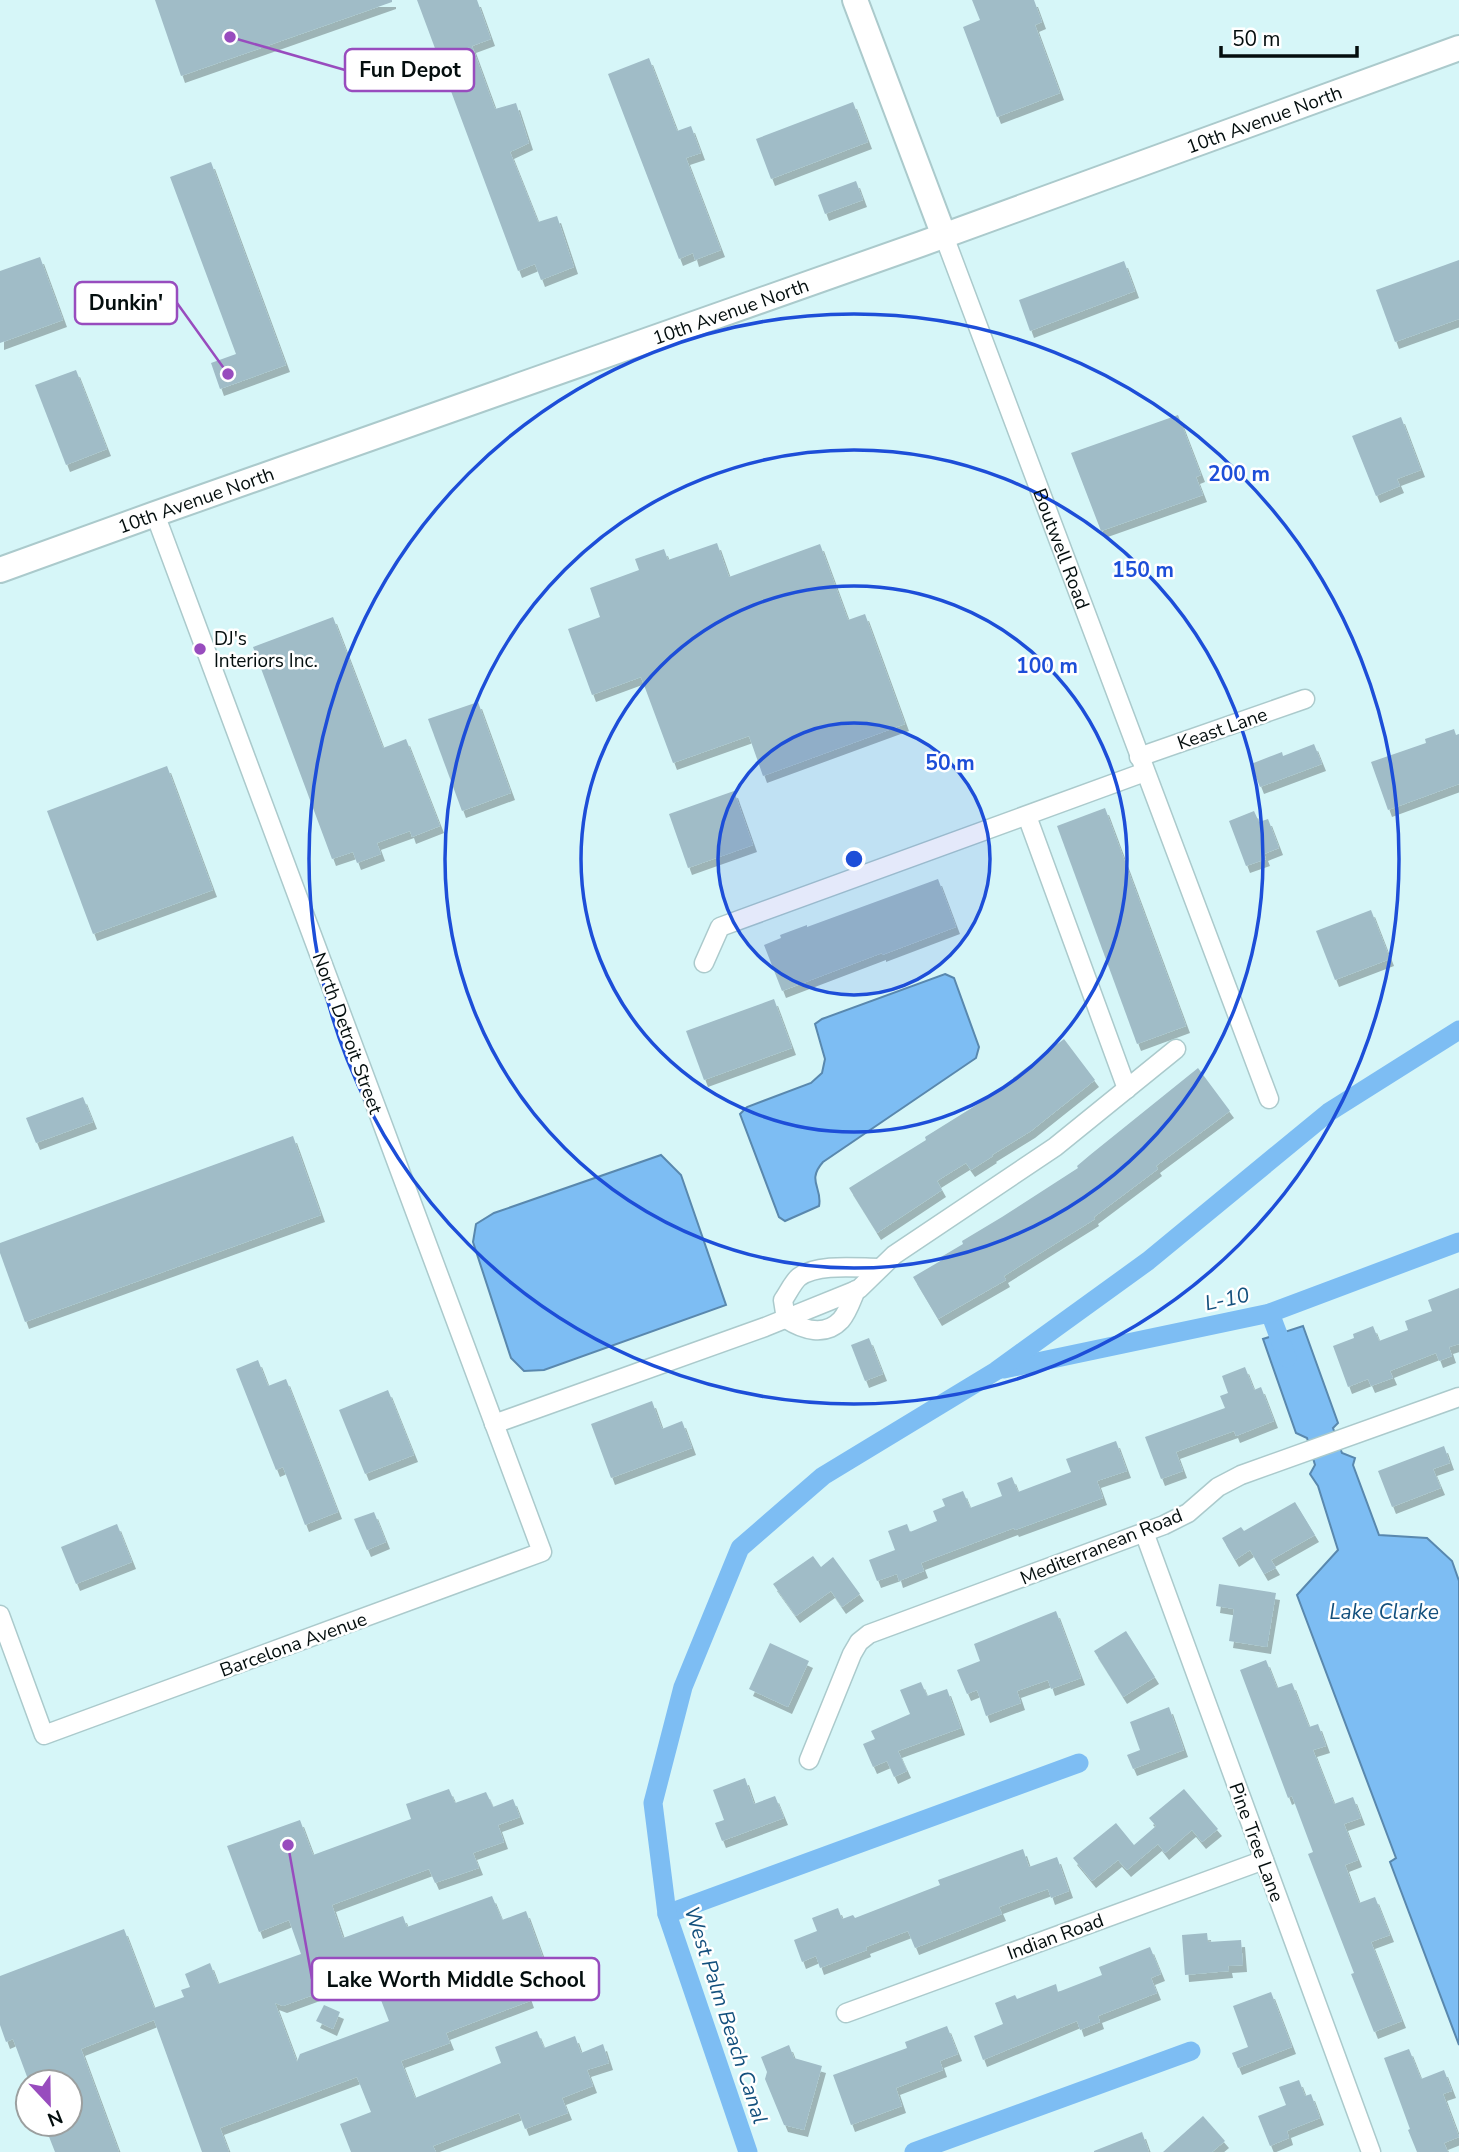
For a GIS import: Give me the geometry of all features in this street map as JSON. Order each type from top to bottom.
[{"type":"street","name":"Boutwell Road","points":[[855,0],[1269,1099]]},
{"type":"street","name":"10th Avenue North","points":[[0,570],[944,236],[1459,48]]},
{"type":"street","name":"North Detroit Street","points":[[155,514],[542,1552]]},
{"type":"street","name":"Keast Lane","points":[[704,963],[720,927],[1027,816],[1142,764],[1306,699]]},
{"type":"street","points":[[1027,816],[1127,1089]]},
{"type":"street","points":[[494,1424],[786,1319],[856,1290],[894,1255],[1055,1147],[1177,1049]]},
{"type":"street","points":[[856,1290],[842,1319],[830,1328],[818,1332],[786,1319],[783,1300],[798,1278],[829,1268],[880,1268]]},
{"type":"street","points":[[829,1268],[836,1298]]},
{"type":"street","name":"Mediterranean Road","points":[[809,1760],[852,1654],[859,1642],[869,1634],[1164,1525],[1188,1513],[1229,1480],[1459,1397]]},
{"type":"street","name":"Pine Tree Lane","points":[[1144,1532],[1367,2151]]},
{"type":"street","name":"Barcelona Avenue","points":[[0,1615],[44,1735],[542,1552]]},
{"type":"street","name":"Indian Road","points":[[846,2013],[1264,1860]]},
{"type":"water","points":[[945,974],[954,978],[979,1047],[976,1058],[823,1162],[815,1180],[819,1206],[785,1221],[779,1217],[740,1114],[747,1107],[811,1083],[822,1073],[825,1059],[815,1024],[822,1019]]},
{"type":"water","points":[[661,1155],[681,1175],[726,1305],[544,1370],[524,1371],[511,1358],[473,1242],[476,1224],[494,1213]]},
{"type":"water","name":"Lake Clarke","points":[[1303,1326],[1338,1423],[1333,1428],[1342,1453],[1355,1458],[1353,1465],[1379,1535],[1427,1538],[1452,1561],[1459,1581],[1459,2045],[1390,1862],[1396,1858],[1297,1595],[1338,1550],[1318,1486],[1310,1474],[1315,1465],[1307,1438],[1296,1433],[1263,1339]]},
{"type":"building","points":[[155,0],[392,0],[392,2],[181,76]]},
{"type":"building","points":[[417,0],[477,0],[491,39],[472,46],[495,109],[516,103],[529,143],[510,152],[538,222],[557,216],[574,267],[541,280],[535,264],[518,271]]},
{"type":"building","points":[[972,0],[1034,0],[1042,22],[1035,25],[1060,93],[997,117],[963,27],[980,20]]},
{"type":"building","points":[[649,58],[677,131],[691,126],[701,153],[686,158],[721,250],[695,260],[693,253],[679,259],[608,74]]},
{"type":"building","points":[[853,102],[868,142],[771,179],[756,139]]},
{"type":"building","points":[[211,162],[286,365],[220,389],[211,363],[236,354],[170,177]]},
{"type":"building","points":[[856,181],[863,200],[825,214],[818,195]]},
{"type":"building","points":[[40,257],[63,320],[0,343],[0,271]]},
{"type":"building","points":[[1459,260],[1459,319],[1395,342],[1376,290]]},
{"type":"building","points":[[1124,261],[1135,291],[1030,331],[1019,300]]},
{"type":"building","points":[[76,370],[107,449],[66,465],[35,385]]},
{"type":"building","points":[[1178,415],[1201,475],[1196,477],[1203,495],[1101,531],[1071,453]]},
{"type":"building","points":[[1401,417],[1421,470],[1397,479],[1400,486],[1376,496],[1352,436]]},
{"type":"building","points":[[717,543],[729,577],[820,544],[848,620],[865,614],[905,724],[763,776],[749,736],[673,763],[641,677],[592,695],[568,629],[600,617],[590,588],[639,570],[635,559],[664,549],[668,560]]},
{"type":"building","points":[[333,617],[383,748],[406,739],[440,826],[412,837],[410,831],[377,843],[381,854],[357,863],[353,852],[332,859],[253,647]]},
{"type":"building","points":[[478,702],[511,793],[462,811],[428,719]]},
{"type":"building","points":[[1454,729],[1456,735],[1459,734],[1459,784],[1388,810],[1371,762],[1426,743],[1425,739]]},
{"type":"building","points":[[1314,744],[1322,764],[1260,787],[1251,764]]},
{"type":"building","points":[[167,766],[213,890],[93,934],[47,811]]},
{"type":"building","points":[[734,791],[753,845],[688,868],[669,814]]},
{"type":"building","points":[[1105,808],[1186,1026],[1137,1044],[1057,826]]},
{"type":"building","points":[[1254,811],[1259,822],[1268,819],[1279,848],[1264,854],[1266,859],[1246,866],[1229,821]]},
{"type":"building","points":[[938,879],[956,927],[782,991],[764,945],[781,938],[780,935]]},
{"type":"building","points":[[1371,910],[1390,959],[1335,980],[1316,931]]},
{"type":"building","points":[[774,999],[792,1048],[704,1080],[686,1031]]},
{"type":"building","points":[[1064,1039],[1095,1080],[1031,1131],[993,1156],[971,1170],[966,1163],[937,1181],[942,1190],[877,1233],[849,1188],[1015,1081],[1013,1078]]},
{"type":"building","points":[[1198,1068],[1230,1111],[1156,1166],[1158,1169],[1094,1217],[1095,1219],[1004,1276],[1006,1280],[938,1319],[913,1277],[942,1260],[941,1257],[963,1244],[962,1241],[1078,1168],[1090,1155]]},
{"type":"building","points":[[83,1097],[93,1122],[36,1143],[26,1118]]},
{"type":"building","points":[[293,1136],[321,1215],[25,1322],[0,1253],[0,1243]]},
{"type":"building","points":[[1459,1288],[1459,1344],[1449,1347],[1452,1356],[1439,1361],[1436,1353],[1390,1371],[1393,1378],[1371,1386],[1368,1379],[1348,1387],[1333,1346],[1354,1338],[1353,1334],[1373,1326],[1379,1341],[1408,1330],[1405,1321],[1432,1311],[1428,1300]]},
{"type":"building","points":[[869,1338],[883,1374],[865,1381],[851,1345]]},
{"type":"building","points":[[258,1360],[268,1386],[286,1379],[338,1512],[305,1525],[283,1467],[276,1470],[236,1369]]},
{"type":"building","points":[[1245,1367],[1254,1390],[1261,1387],[1274,1421],[1236,1436],[1234,1431],[1176,1452],[1183,1471],[1161,1479],[1145,1437],[1225,1408],[1220,1396],[1228,1393],[1222,1376]]},
{"type":"building","points":[[388,1390],[414,1455],[365,1474],[339,1410]]},
{"type":"building","points":[[652,1401],[662,1429],[682,1421],[692,1448],[611,1478],[591,1424]]},
{"type":"building","points":[[1116,1441],[1127,1471],[1097,1481],[1103,1498],[921,1563],[924,1571],[899,1581],[897,1574],[877,1581],[869,1560],[895,1550],[888,1531],[907,1524],[910,1532],[937,1521],[933,1511],[945,1506],[942,1499],[963,1491],[970,1508],[1002,1496],[997,1483],[1012,1477],[1018,1492],[1071,1472],[1066,1459]]},
{"type":"building","points":[[1444,1446],[1450,1463],[1433,1469],[1441,1488],[1392,1507],[1378,1471]]},
{"type":"building","points":[[1295,1502],[1315,1535],[1271,1560],[1276,1568],[1264,1574],[1250,1550],[1235,1560],[1222,1538],[1241,1527],[1244,1531]]},
{"type":"building","points":[[374,1512],[386,1542],[367,1550],[354,1519]]},
{"type":"building","points":[[117,1524],[132,1562],[76,1584],[61,1547]]},
{"type":"building","points":[[813,1556],[821,1567],[833,1557],[860,1594],[842,1607],[831,1591],[796,1616],[773,1584]]},
{"type":"building","points":[[1219,1584],[1276,1593],[1267,1647],[1229,1641],[1234,1609],[1216,1606]]},
{"type":"building","points":[[1056,1611],[1081,1678],[1051,1689],[1048,1680],[1017,1691],[1021,1703],[986,1716],[977,1690],[967,1694],[957,1670],[980,1661],[974,1644]]},
{"type":"building","points":[[1126,1631],[1155,1677],[1123,1697],[1094,1651]]},
{"type":"building","points":[[770,1643],[809,1661],[788,1707],[749,1689]]},
{"type":"building","points":[[1266,1660],[1277,1688],[1292,1683],[1309,1727],[1318,1724],[1326,1746],[1313,1750],[1334,1804],[1353,1797],[1361,1818],[1344,1824],[1358,1860],[1345,1865],[1359,1903],[1375,1897],[1390,1935],[1371,1942],[1402,2021],[1374,2032],[1308,1854],[1313,1852],[1292,1796],[1288,1798],[1240,1670]]},
{"type":"building","points":[[921,1682],[927,1696],[947,1689],[961,1728],[898,1751],[907,1771],[894,1777],[887,1761],[873,1767],[863,1744],[875,1739],[871,1731],[910,1714],[900,1690]]},
{"type":"building","points":[[1169,1707],[1184,1750],[1133,1769],[1127,1755],[1140,1750],[1130,1722]]},
{"type":"building","points":[[745,1778],[754,1804],[775,1796],[784,1818],[722,1841],[715,1823],[724,1820],[713,1790]]},
{"type":"building","points":[[449,1789],[455,1803],[486,1792],[493,1807],[513,1799],[520,1817],[498,1825],[504,1842],[473,1853],[479,1868],[435,1883],[429,1869],[332,1905],[343,1938],[403,1916],[407,1927],[492,1896],[502,1920],[526,1911],[546,1966],[521,1975],[530,2001],[446,2033],[450,2043],[401,2061],[415,2098],[501,2063],[495,2047],[537,2031],[544,2048],[575,2036],[581,2053],[603,2044],[609,2063],[587,2070],[593,2086],[562,2098],[568,2113],[525,2129],[519,2113],[433,2146],[436,2152],[351,2152],[340,2124],[371,2112],[357,2077],[220,2128],[229,2152],[202,2152],[154,2020],[81,2049],[119,2152],[55,2152],[50,2138],[84,2138],[84,2068],[24,2068],[13,2039],[6,2042],[0,2025],[0,1976],[124,1929],[154,2008],[184,1997],[181,1990],[190,1987],[185,1974],[210,1963],[218,1984],[301,1954],[289,1920],[259,1932],[227,1846],[300,1820],[313,1855],[411,1819],[406,1804]],"holes":[[[371,1974],[389,2021],[300,2054],[297,2062],[275,2003],[283,2006]]]},
{"type":"building","points":[[1184,1789],[1218,1829],[1202,1842],[1192,1830],[1165,1853],[1158,1844],[1127,1870],[1118,1860],[1092,1881],[1073,1858],[1116,1823],[1134,1845],[1156,1826],[1149,1818]]},
{"type":"building","points":[[1023,1849],[1029,1867],[1057,1857],[1069,1891],[1051,1898],[1048,1889],[999,1907],[1002,1914],[915,1948],[908,1931],[820,1968],[816,1956],[802,1962],[794,1940],[817,1931],[812,1918],[838,1908],[842,1919],[853,1915],[855,1918],[940,1885],[938,1880]]},
{"type":"building","points":[[1207,1933],[1208,1942],[1241,1940],[1243,1965],[1228,1966],[1229,1971],[1185,1975],[1182,1935]]},
{"type":"building","points":[[1150,1947],[1161,1974],[1151,1978],[1157,1993],[1098,2016],[1100,2022],[1080,2030],[1077,2021],[983,2060],[974,2036],[1003,2024],[995,2003],[1015,1995],[1017,1999],[1056,1984],[1058,1992],[1102,1975],[1099,1967]]},
{"type":"building","points":[[1271,1992],[1292,2047],[1238,2068],[1232,2053],[1248,2047],[1233,2006]]},
{"type":"building","points":[[324,2005],[340,2012],[333,2029],[316,2021]]},
{"type":"building","points":[[947,2026],[958,2054],[940,2061],[943,2070],[896,2088],[902,2106],[851,2125],[833,2075],[907,2048],[905,2042]]},
{"type":"building","points":[[789,2045],[794,2058],[822,2066],[804,2130],[784,2125],[765,2079],[767,2072],[761,2057]]},
{"type":"building","points":[[1409,2049],[1421,2079],[1444,2070],[1452,2091],[1443,2094],[1459,2137],[1444,2143],[1448,2152],[1417,2152],[1408,2130],[1410,2129],[1384,2058]]},
{"type":"building","points":[[1299,2080],[1305,2096],[1311,2094],[1320,2118],[1287,2131],[1289,2138],[1270,2146],[1258,2116],[1286,2105],[1279,2087]]},
{"type":"building","points":[[1203,2116],[1225,2141],[1212,2152],[1163,2152]]},
{"type":"building","points":[[1142,2132],[1149,2152],[1094,2152],[1094,2151]]},
{"type":"waterway","name":"West Palm Beach Canal","points":[[748,2152],[667,1914],[653,1803],[683,1687],[740,1548],[823,1476],[996,1371],[1148,1261],[1329,1112],[1459,1030]]},
{"type":"waterway","name":"L-10","points":[[1004,1369],[1270,1313],[1459,1242]]},
{"type":"waterway","points":[[1270,1313],[1287,1358]]},
{"type":"waterway","points":[[667,1914],[1079,1763]]},
{"type":"waterway","points":[[914,2152],[1191,2051]]},
{"type":"place","name":"Fun Depot","points":[[230,37]]},
{"type":"place","name":"Dunkin'","points":[[228,374]]},
{"type":"place","name":"DJ's Interiors Inc.","points":[[200,649]]},
{"type":"place","name":"Lake Worth Middle School","points":[[288,1845]]}]
